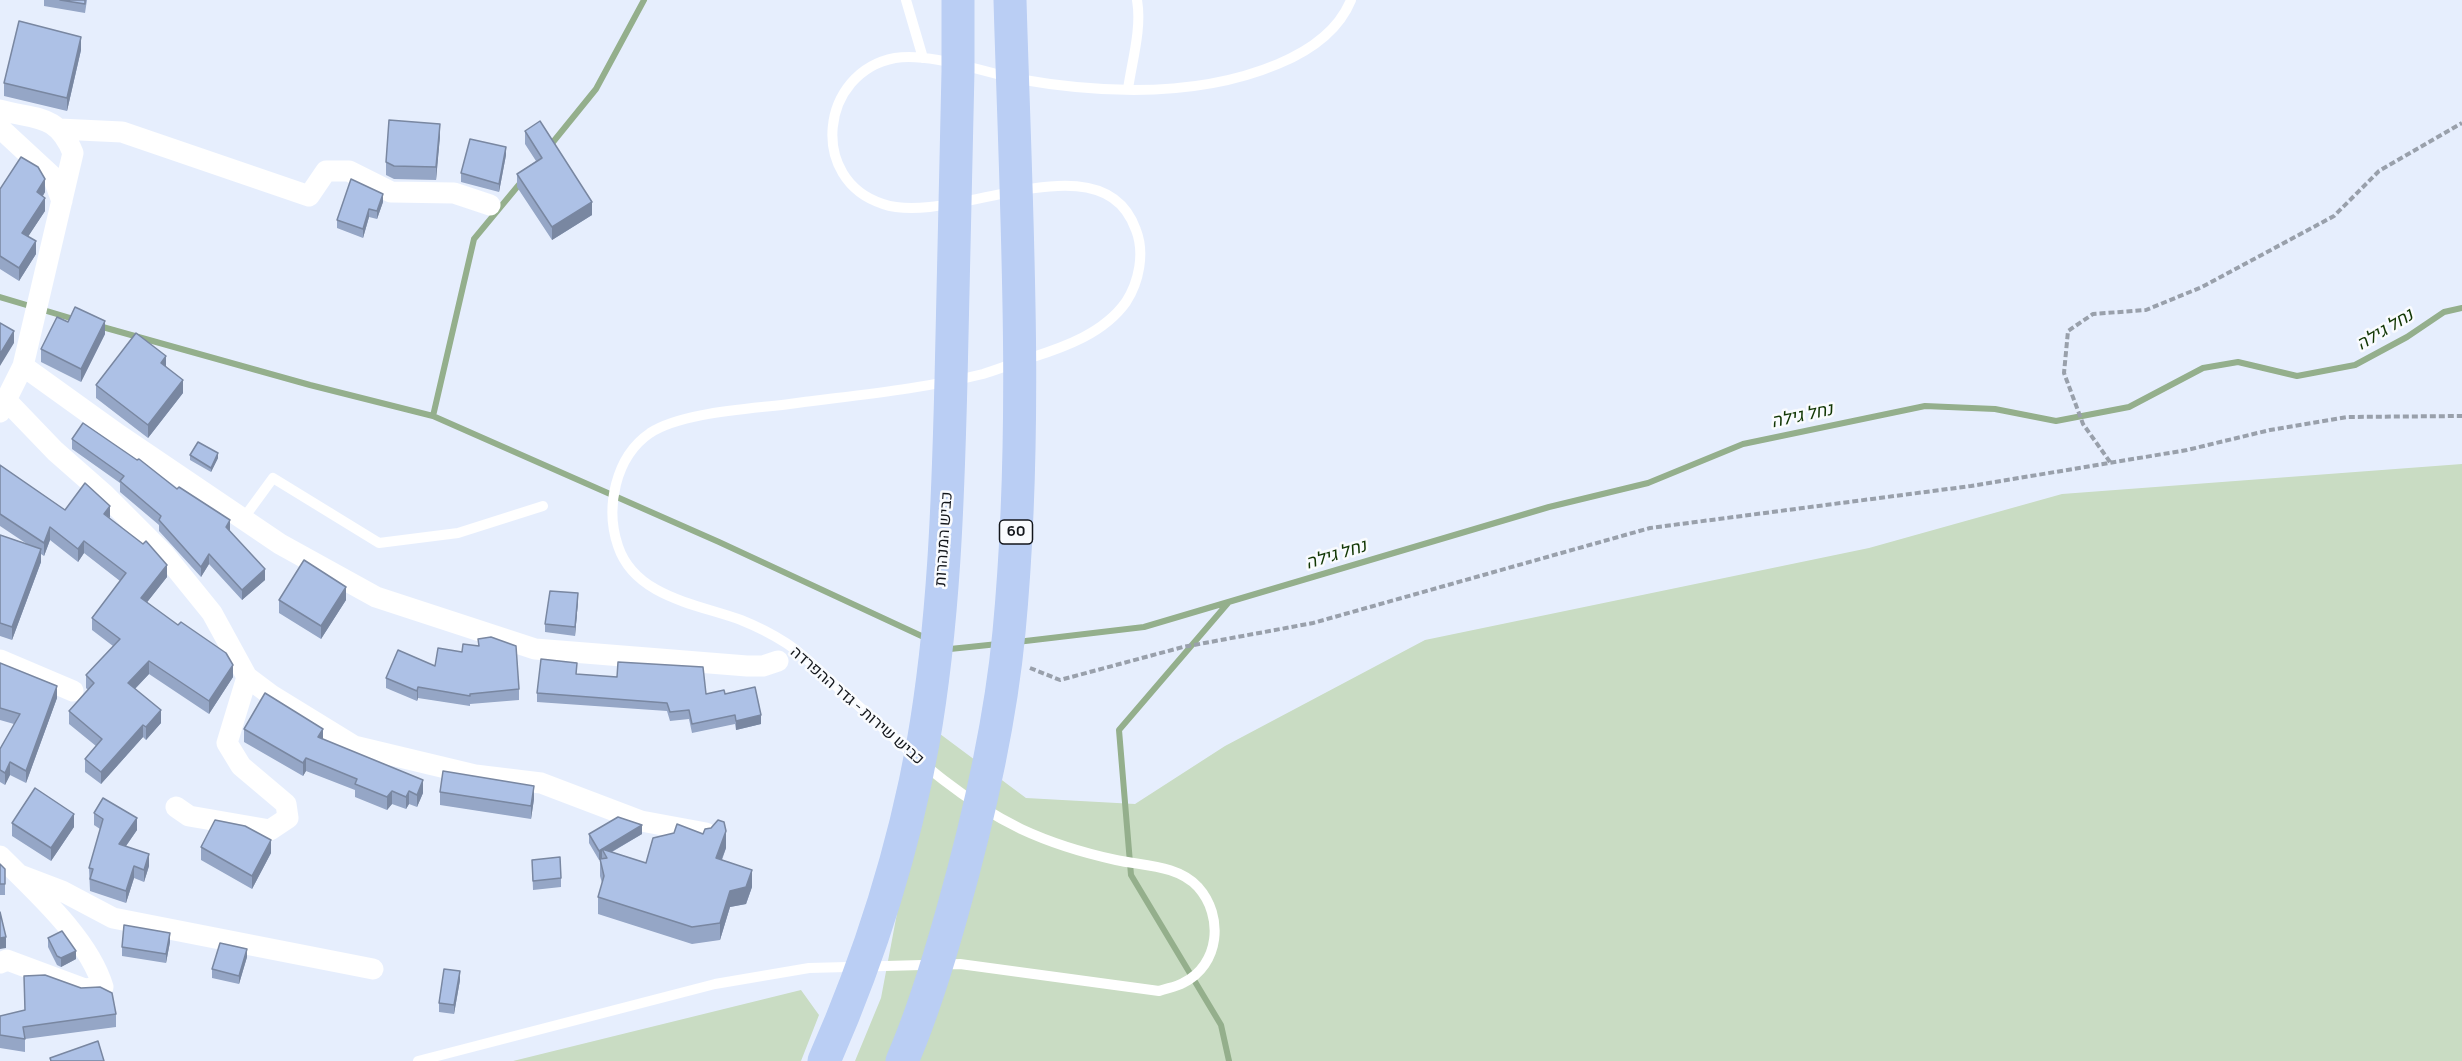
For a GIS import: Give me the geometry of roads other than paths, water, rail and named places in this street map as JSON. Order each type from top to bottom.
[{"type":"highway","name":"כביש המנהרות","points":[[824,1061],[854,990],[886,897],[923,742],[935,662],[947,513],[958,0]]},
{"type":"highway","name":"60","points":[[904,1055],[934,976],[970,851],[996,725],[1008,634],[1018,511],[1019,360],[1010,0]]},
{"type":"street","points":[[0,110],[46,121],[59,129],[73,153],[22,366],[3,406],[105,495],[165,555],[212,613],[247,676],[271,695],[354,746],[475,775],[541,783],[641,821],[706,833]]},
{"type":"street","points":[[0,128],[53,177],[62,201]]},
{"type":"street","points":[[59,129],[122,132],[309,196],[326,171],[349,171],[391,192],[454,193],[490,205]]},
{"type":"street","points":[[22,366],[280,544],[376,597],[535,649],[747,666],[763,666],[778,661]]},
{"type":"street","points":[[0,660],[73,691]]},
{"type":"street","points":[[176,807],[189,816],[270,830],[288,818],[286,804],[241,766],[227,743],[247,676]]},
{"type":"street","points":[[0,856],[53,909],[97,967],[103,987],[85,989],[8,960],[0,963]]},
{"type":"street","points":[[20,875],[62,891],[113,918],[373,969]]},
{"type":"lane","points":[[906,0],[923,58]]},
{"type":"lane","points":[[1128,89],[1137,27],[1137,0]]},
{"type":"lane","name":"כביש שירות - גדר ההפרדה","points":[[418,1061],[715,984],[808,968],[960,964],[1159,991],[1184,983],[1198,973],[1216,939],[1215,921],[1205,896],[1186,876],[1166,869],[1082,851],[1028,832],[973,804],[940,779],[790,645],[748,623],[674,599],[640,580],[625,563],[616,541],[611,510],[616,483],[626,462],[643,439],[655,430],[687,418],[888,391],[981,374],[1087,336],[1105,324],[1123,307],[1134,289],[1138,273],[1140,245],[1136,229],[1125,208],[1108,195],[1089,188],[1061,184],[1039,186],[921,210],[900,209],[875,202],[860,193],[840,168],[833,152],[831,130],[834,112],[843,93],[861,74],[883,61],[903,56],[1070,87],[1128,89],[1209,85],[1238,78],[1302,53],[1319,41],[1345,14],[1351,0]]},
{"type":"lane","points":[[243,519],[273,478],[379,543],[458,533],[543,506]]},
{"type":"waterway","points":[[549,147],[596,89],[644,0]]},
{"type":"waterway","points":[[433,416],[474,239],[522,181]]},
{"type":"waterway","points":[[0,297],[77,320]]},
{"type":"waterway","name":"נחל גילה","points":[[1017,642],[1144,627],[1549,507],[1648,483],[1743,444],[1925,406],[1995,409],[2056,421],[2129,407],[2203,368],[2238,362],[2297,376],[2355,365],[2407,337],[2444,312],[2462,308]]},
{"type":"waterway","points":[[99,326],[310,385],[433,416],[719,542],[928,639]]},
{"type":"waterway","points":[[1228,603],[1119,730],[1131,875],[1221,1025],[1229,1061]]},
{"type":"waterway","points":[[946,647],[950,649],[998,644]]}]
